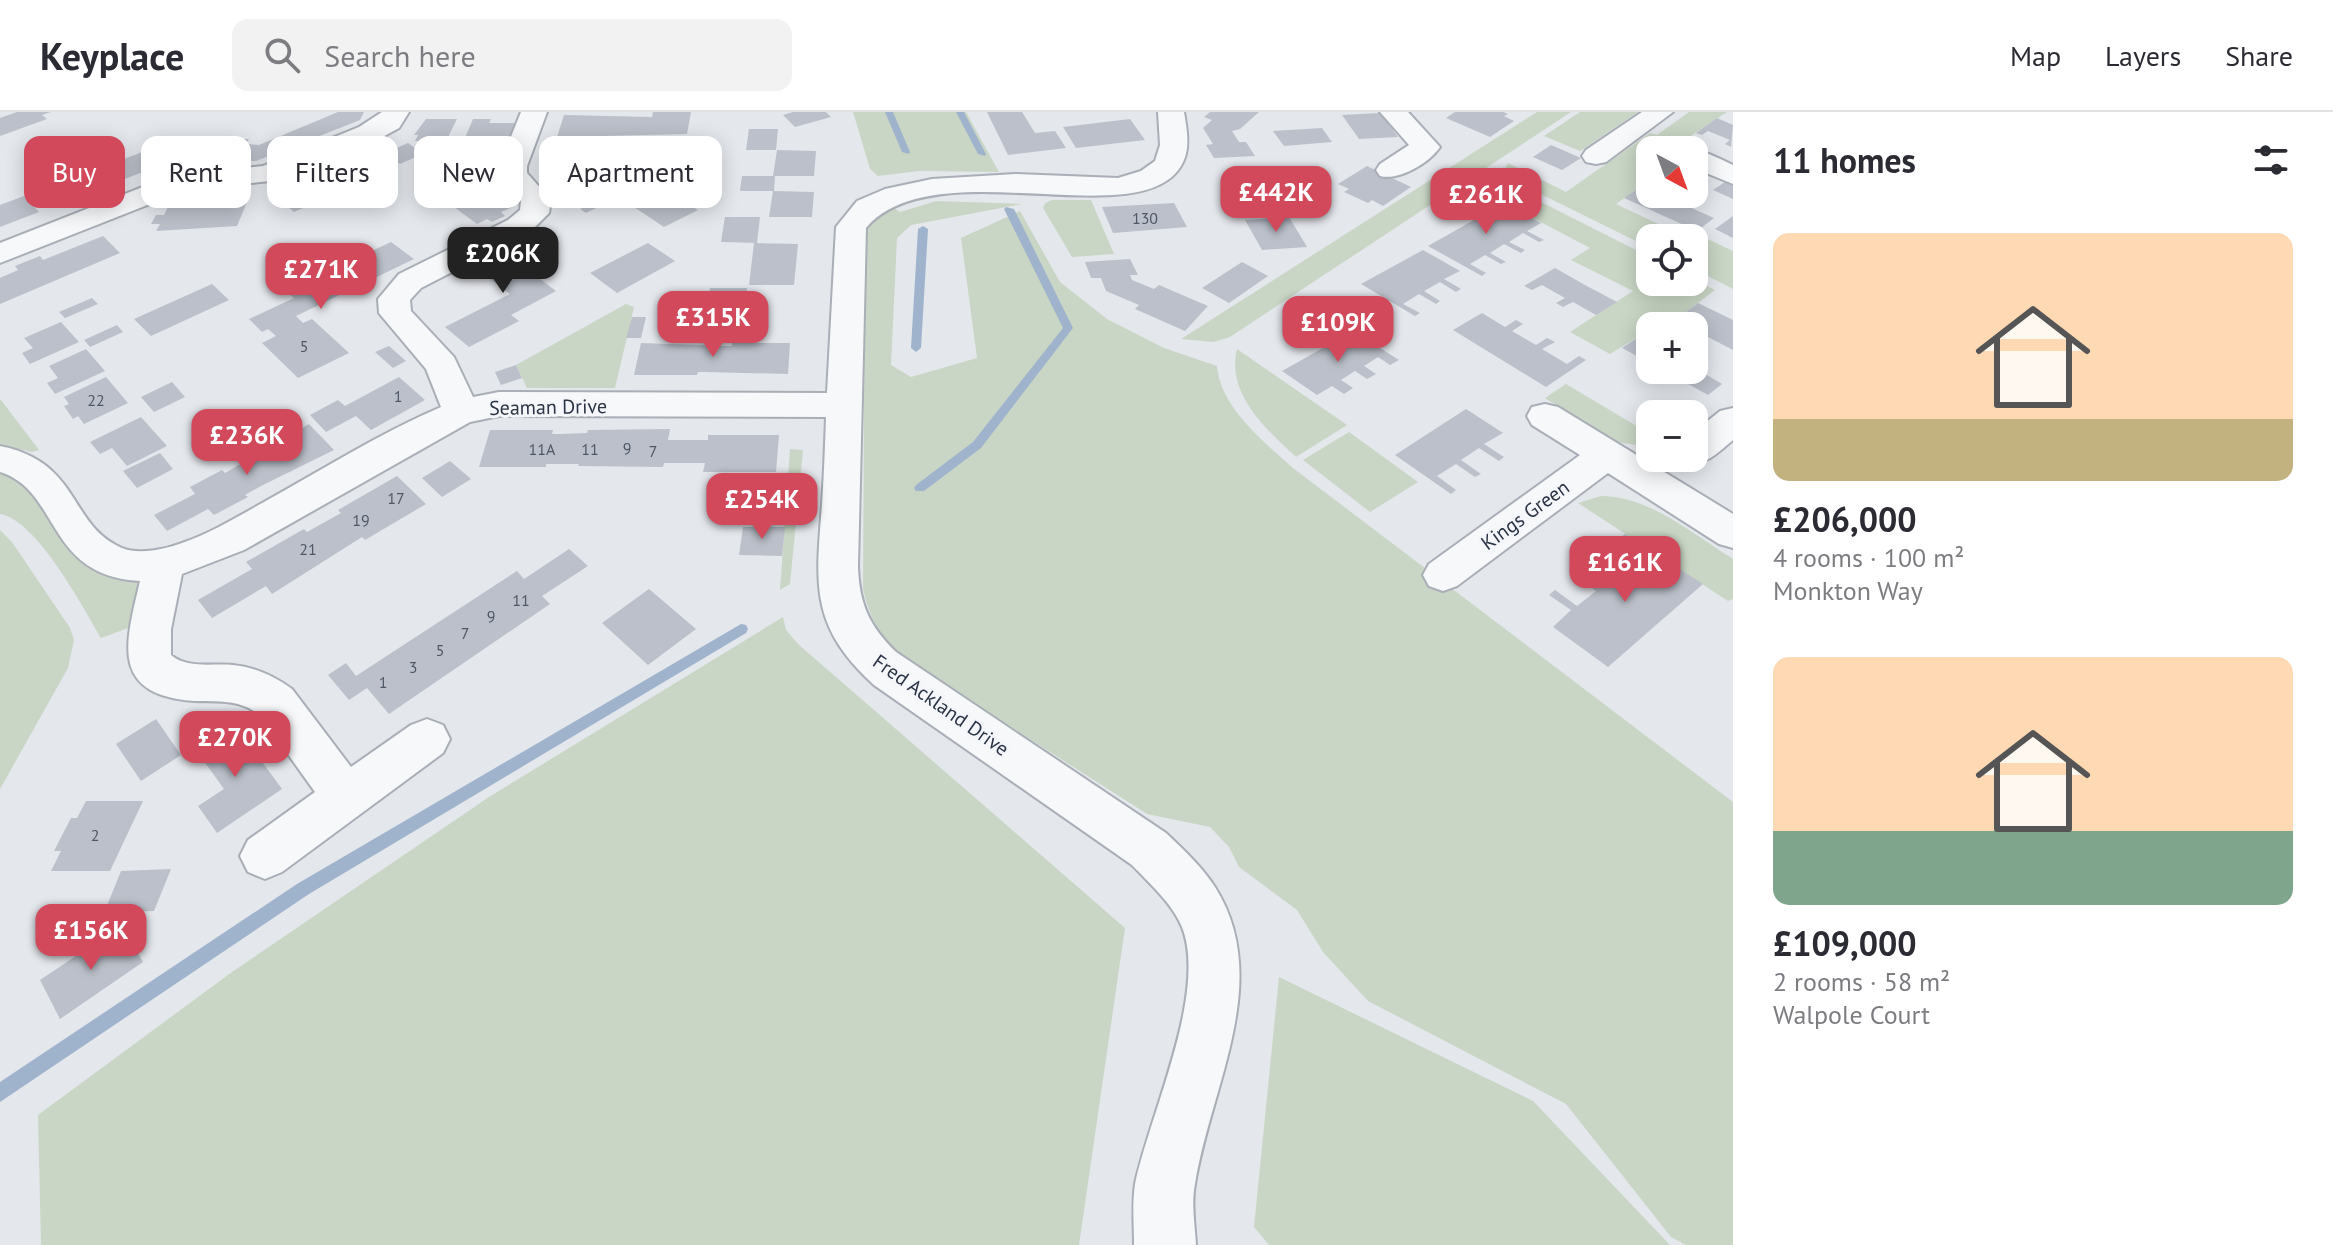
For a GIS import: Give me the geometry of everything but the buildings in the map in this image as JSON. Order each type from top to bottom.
[{"type":"street","points":[[0,254],[178,183],[268,174],[369,133],[389,122],[396,112]]},
{"type":"street","points":[[461,412],[442,365],[395,313],[394,299],[410,281],[519,226],[534,213],[536,200],[513,174],[513,166],[534,112]]},
{"type":"street","name":"Fred Ackland Drive","points":[[1165,1245],[1164,1187],[1212,1002],[1215,964],[1207,925],[1179,879],[1149,849],[889,672],[868,654],[850,630],[840,600],[843,405],[851,227],[864,207],[891,195],[935,185],[1119,187],[1136,182],[1165,169],[1173,159],[1176,143],[1171,112]]},
{"type":"street","points":[[1390,170],[1426,147],[1393,112]]},
{"type":"street","points":[[1596,156],[1660,112]]},
{"type":"street","points":[[1708,164],[1733,175]]},
{"type":"street","name":"Seaman Drive","points":[[0,459],[26,467],[39,476],[92,549],[109,561],[130,566],[164,564],[196,555],[230,539],[432,425],[461,412],[499,404],[843,405]]},
{"type":"street","points":[[1545,416],[1733,533]]},
{"type":"street","points":[[1708,441],[1733,420]]},
{"type":"street","name":"Kings Green","points":[[1443,575],[1607,455]]},
{"type":"street","points":[[1655,484],[1670,472]]},
{"type":"street","points":[[164,564],[150,629],[149,662],[158,673],[170,679],[244,685],[266,694],[276,702],[346,797]]},
{"type":"street","points":[[265,856],[427,739]]},
{"type":"green space","points":[[853,112],[966,112],[999,172],[919,171],[878,176],[870,169]]},
{"type":"green space","points":[[1537,112],[1571,112],[1230,337],[1214,342],[1181,339]]},
{"type":"green space","points":[[1580,112],[1638,112],[1580,151],[1544,136]]},
{"type":"green space","points":[[1689,112],[1727,112],[1691,136],[1646,136],[1650,133],[1657,135]]},
{"type":"green space","points":[[1636,143],[1636,190],[1616,204],[1658,224],[1636,224],[1636,241],[1502,175],[1508,163],[1566,192]]},
{"type":"green space","points":[[1483,183],[1517,190],[1636,250],[1636,296],[1707,296],[1686,312],[1636,312],[1636,338],[1610,354],[1570,332],[1633,291],[1571,260],[1590,248],[1474,187]]},
{"type":"green space","points":[[1052,200],[1091,200],[1114,254],[1072,257],[1043,208],[1045,203]]},
{"type":"green space","points":[[936,201],[1022,204],[911,225],[897,238],[891,365],[911,377],[977,358],[961,238],[1020,211],[1060,282],[1107,319],[1164,348],[1217,366],[1226,396],[1245,423],[1293,468],[1733,802],[1733,1245],[1686,1245],[1671,1237],[1566,1104],[1368,1001],[1323,952],[1297,910],[1239,867],[1229,847],[1210,827],[1147,814],[920,669],[882,635],[871,615],[863,589],[865,234],[869,223],[890,205],[900,212]]},
{"type":"green space","points":[[1708,239],[1733,251],[1733,289],[1708,276]]},
{"type":"green space","points":[[626,304],[634,307],[615,388],[527,388],[516,365]]},
{"type":"green space","points":[[1237,349],[1347,425],[1296,457],[1261,422],[1243,396],[1237,381]]},
{"type":"green space","points":[[1566,384],[1636,426],[1636,445],[1616,442],[1545,398]]},
{"type":"green space","points":[[0,400],[39,450],[32,452],[0,445]]},
{"type":"green space","points":[[1349,432],[1418,482],[1370,512],[1303,460]]},
{"type":"green space","points":[[790,449],[803,450],[790,584],[780,590]]},
{"type":"green space","points":[[0,470],[27,489],[81,562],[97,572],[144,582],[139,624],[101,638],[71,586],[43,547],[14,519],[0,514]]},
{"type":"green space","points":[[1601,496],[1636,502],[1653,509],[1733,559],[1733,599],[1728,601],[1578,503]]},
{"type":"green space","points":[[0,530],[12,542],[70,628],[74,640],[68,668],[0,789]]},
{"type":"green space","points":[[783,617],[786,630],[798,644],[1125,928],[1079,1245],[41,1245],[38,1115],[232,972],[489,797]]},
{"type":"green space","points":[[1279,977],[1533,1101],[1670,1245],[1269,1245],[1254,1227]]},
{"type":"waterway","points":[[889,112],[906,152]]},
{"type":"waterway","points":[[960,112],[982,154]]},
{"type":"waterway","points":[[920,488],[977,445],[1068,328],[1009,209]]},
{"type":"waterway","points":[[916,348],[923,229]]},
{"type":"waterway","points":[[0,1093],[303,889],[741,629]]}]
